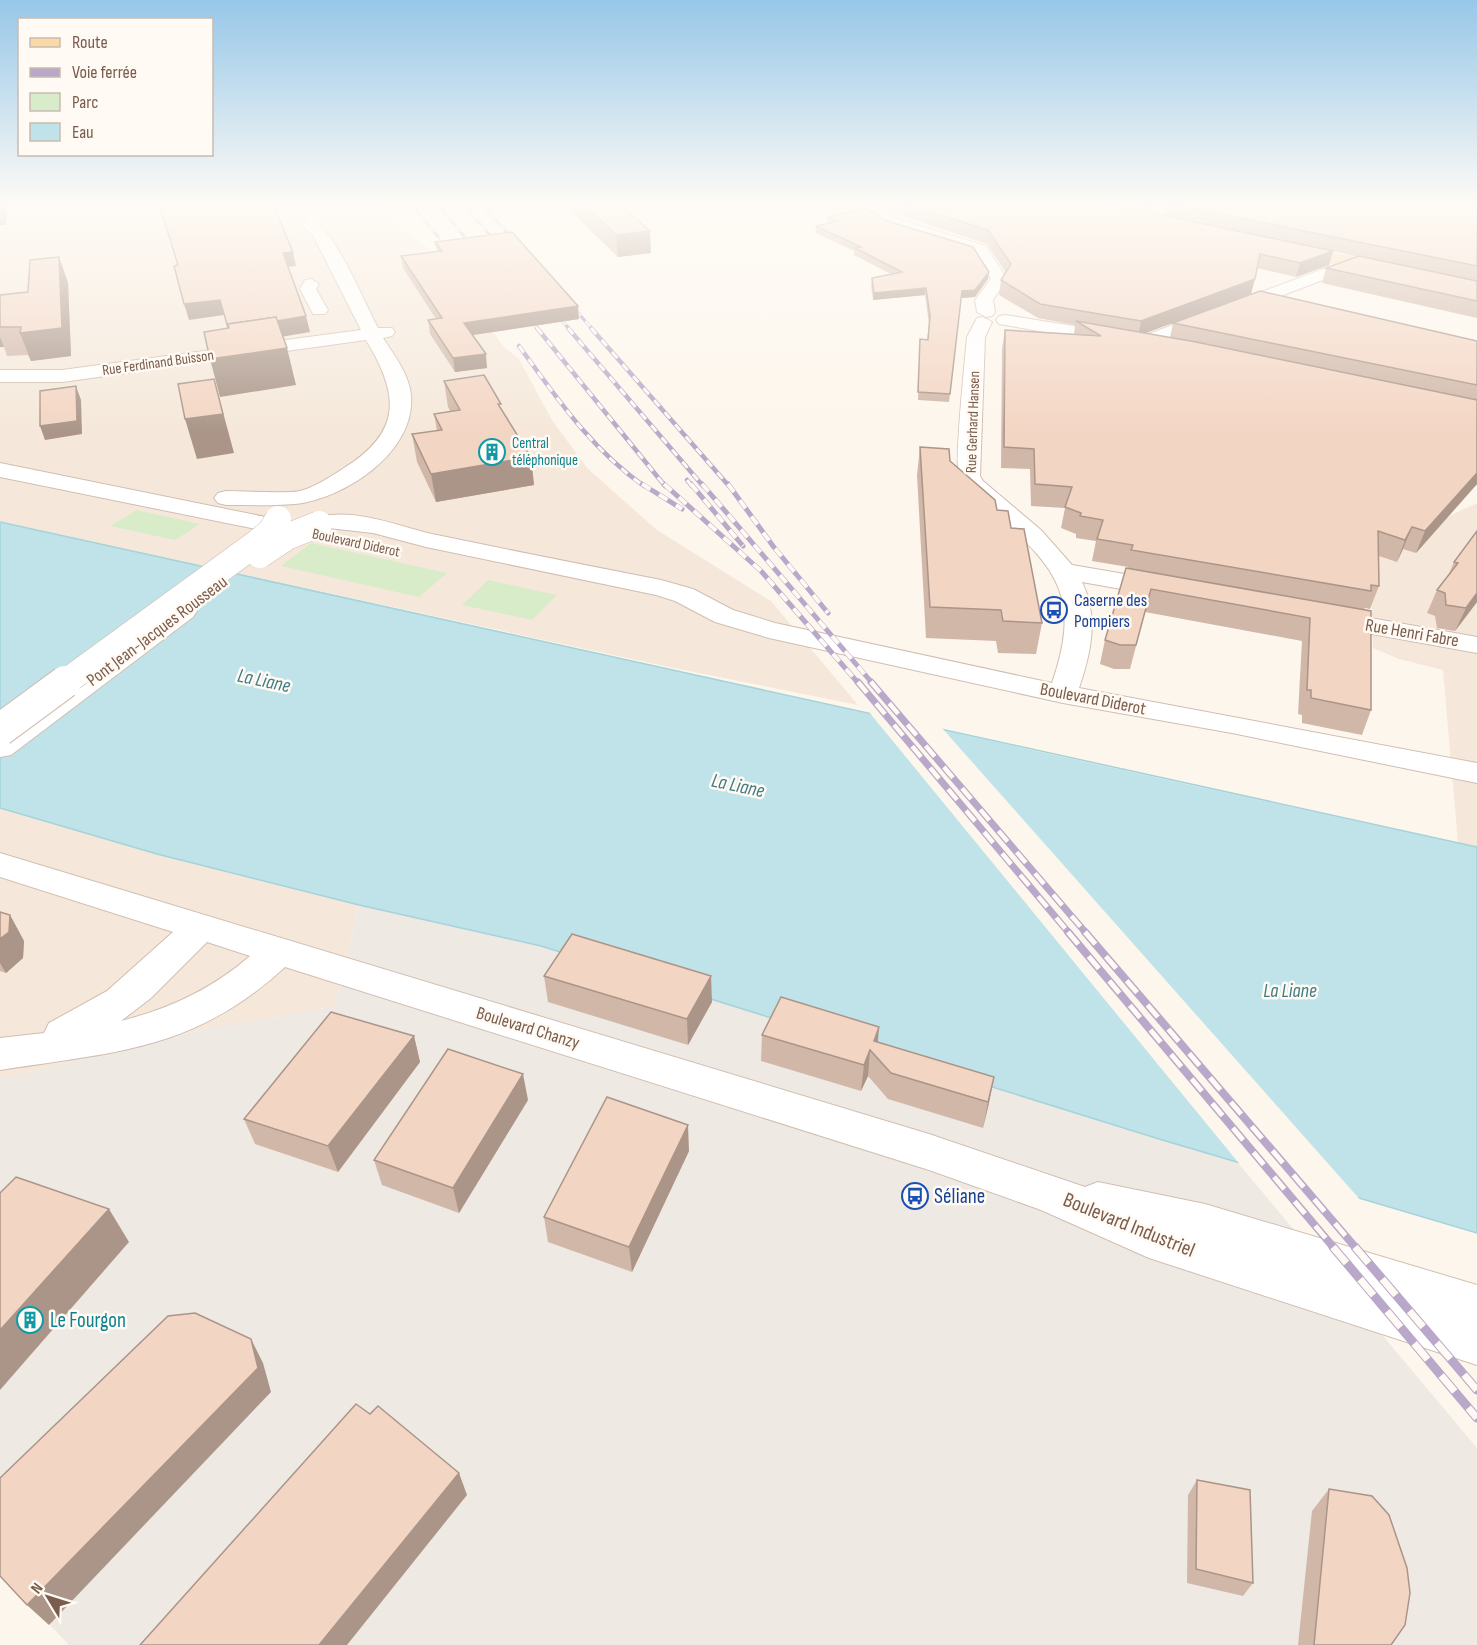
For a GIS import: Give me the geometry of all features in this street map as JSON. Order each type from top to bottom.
[{"type":"main road","points":[[1438,281],[1477,289]]},
{"type":"street","points":[[226,498],[303,495],[339,482],[356,471],[385,443],[398,421],[401,405],[399,386],[356,281]]},
{"type":"street","name":"Rue Gerhard Hansen","points":[[998,281],[984,300],[991,318],[976,337],[969,476],[977,489],[1043,545],[1064,571],[1074,589],[1081,615],[1076,653],[1063,694]]},
{"type":"street","points":[[1142,343],[1306,281]]},
{"type":"street","points":[[311,284],[308,289],[319,310]]},
{"type":"street","points":[[991,318],[1176,350]]},
{"type":"street","name":"Rue Ferdinand Buisson","points":[[0,376],[69,375],[379,333]]},
{"type":"street","name":"Pont Jean-Jacques Rousseau","points":[[0,748],[279,542],[342,516],[356,488],[399,445],[416,412],[417,399],[414,383],[379,333]]},
{"type":"street","points":[[0,456],[256,504],[277,516]]},
{"type":"street","name":"Boulevard Diderot","points":[[0,470],[685,609],[713,611]]},
{"type":"street","name":"Boulevard Diderot","points":[[303,495],[335,494],[348,504],[396,531]]},
{"type":"street","name":"Pont Jean-Jacques Rousseau","points":[[0,730],[258,542],[277,516],[281,505],[303,495]]},
{"type":"street","name":"Boulevard Diderot","points":[[277,516],[295,525],[359,524],[396,531],[436,542],[661,588],[684,595],[713,611],[769,630],[1063,694],[1240,725],[1477,773]]},
{"type":"street","points":[[1064,571],[1193,594]]},
{"type":"street","name":"Rue Henri Fabre","points":[[1299,613],[1477,645]]},
{"type":"street","name":"Boulevard Chanzy","points":[[0,865],[929,1152],[1054,1195]]},
{"type":"street","points":[[4,1054],[73,1031],[114,1008],[200,927]]},
{"type":"street","points":[[4,1054],[72,1045],[177,1021],[230,993],[279,951]]},
{"type":"street","name":"Boulevard Industriel","points":[[1054,1195],[1180,1217],[1477,1308]]},
{"type":"street","name":"Boulevard Industriel","points":[[1054,1195],[1149,1237],[1477,1341]]},
{"type":"shaded area","points":[[0,281],[456,281],[503,346],[519,359],[552,420],[587,468],[657,530],[771,601],[858,705],[664,666],[0,522]]},
{"type":"shaded area","points":[[1477,503],[1477,847],[1458,843],[1443,670],[1399,659],[1373,648],[1370,553]]},
{"type":"shaded area","points":[[0,808],[157,854],[359,905],[335,1006],[193,1032],[0,1079]]},
{"type":"shaded area","points":[[359,905],[541,946],[1238,1163],[1477,1448],[1477,1645],[69,1645],[0,1572],[0,1079],[193,1032],[335,1006]]},
{"type":"green space","points":[[137,510],[200,524],[175,540],[110,526]]},
{"type":"green space","points":[[311,543],[447,573],[419,597],[281,566]]},
{"type":"green space","points":[[488,580],[557,595],[532,620],[462,605]]},
{"type":"water","name":"La Liane","points":[[0,522],[1477,847],[1477,1233],[1159,1139],[541,946],[359,905],[157,854],[0,808]]},
{"type":"pier","points":[[869,712],[942,728],[1363,1203],[1242,1167]]},
{"type":"building","points":[[29,281],[60,281],[62,328],[20,333],[21,327],[0,327],[0,295],[28,292]]},
{"type":"building","points":[[178,281],[293,281],[306,316],[277,321],[276,317],[228,324],[228,328],[220,300],[184,304]]},
{"type":"building","points":[[417,281],[555,281],[578,306],[464,323],[486,354],[453,358],[428,320],[442,318]]},
{"type":"building","points":[[872,281],[982,281],[975,290],[962,291],[950,394],[918,392],[920,339],[928,340],[930,316],[926,288],[874,293]]},
{"type":"building","points":[[1002,281],[1250,281],[1141,321],[1040,304]]},
{"type":"building","points":[[1384,281],[1477,281],[1477,301]]},
{"type":"building","points":[[1260,291],[1477,341],[1477,385],[1173,323]]},
{"type":"building","points":[[276,317],[287,348],[210,359],[204,332],[229,328],[228,324]]},
{"type":"building","points":[[1076,321],[1196,342],[1477,400],[1477,473],[1425,531],[1412,527],[1405,540],[1378,531],[1379,586],[1371,585],[1371,591],[1131,550],[1133,545],[1097,539],[1103,520],[1080,516],[1081,513],[1065,507],[1072,487],[1035,484],[1034,449],[1004,447],[1005,330],[1101,336]]},
{"type":"building","points":[[484,375],[501,404],[498,404],[531,457],[431,474],[412,434],[442,430],[434,414],[460,410],[444,381]]},
{"type":"building","points":[[214,379],[223,414],[185,419],[178,384]]},
{"type":"building","points":[[76,386],[77,421],[40,426],[40,391]]},
{"type":"building","points":[[920,447],[949,449],[950,461],[995,500],[997,510],[1008,511],[1011,528],[1024,529],[1042,623],[1003,621],[1001,610],[930,607]]},
{"type":"building","points":[[1477,531],[1477,593],[1466,608],[1446,605],[1445,593],[1437,590],[1458,563],[1454,562]]},
{"type":"building","points":[[1126,568],[1371,611],[1371,710],[1311,698],[1311,690],[1307,690],[1310,618],[1151,589],[1136,645],[1120,645],[1105,640]]},
{"type":"building","points":[[0,912],[10,915],[9,932],[0,939]]},
{"type":"building","points":[[572,934],[711,976],[687,1019],[544,976]]},
{"type":"building","points":[[781,997],[879,1027],[874,1041],[994,1077],[988,1102],[891,1073],[870,1050],[864,1065],[762,1035]]},
{"type":"building","points":[[331,1012],[414,1036],[328,1146],[244,1119]]},
{"type":"building","points":[[448,1049],[523,1074],[453,1188],[374,1160]]},
{"type":"building","points":[[607,1097],[688,1125],[629,1247],[544,1217]]},
{"type":"building","points":[[16,1177],[109,1209],[0,1330],[0,1193]]},
{"type":"building","points":[[195,1313],[251,1339],[258,1368],[27,1605],[0,1576],[0,1478],[168,1316]]},
{"type":"building","points":[[356,1404],[370,1414],[378,1406],[459,1473],[319,1645],[140,1645]]},
{"type":"building","points":[[1197,1480],[1250,1490],[1253,1583],[1196,1569]]},
{"type":"building","points":[[1329,1489],[1372,1496],[1389,1515],[1407,1568],[1410,1593],[1405,1625],[1391,1645],[1314,1645]]},
{"type":"railway","points":[[567,300],[592,329]]},
{"type":"railway","points":[[552,309],[569,329]]},
{"type":"railway","points":[[524,312],[538,329]]},
{"type":"railway","points":[[537,328],[665,486]]},
{"type":"railway","points":[[568,328],[703,486]]},
{"type":"railway","points":[[591,328],[729,486]]},
{"type":"railway","points":[[519,346],[591,439],[607,456],[644,486]]},
{"type":"railway","points":[[687,480],[692,486]]},
{"type":"railway","points":[[642,484],[682,509]]},
{"type":"railway","points":[[664,484],[761,571],[859,684]]},
{"type":"railway","points":[[691,484],[743,546]]},
{"type":"railway","points":[[702,484],[873,684]]},
{"type":"railway","points":[[728,484],[773,546],[828,613]]},
{"type":"railway","points":[[858,682],[1069,933]]},
{"type":"railway","points":[[871,682],[1086,933]]},
{"type":"railway","points":[[1068,932],[1334,1248]]},
{"type":"railway","points":[[1085,932],[1356,1248]]},
{"type":"railway","points":[[1333,1247],[1477,1418]]},
{"type":"railway","points":[[1355,1247],[1477,1390]]},
{"type":"place","name":"Central téléphonique","points":[[492,452]]},
{"type":"place","name":"Caserne des Pompiers","points":[[1054,610]]},
{"type":"place","name":"Séliane","points":[[915,1196]]},
{"type":"place","name":"Le Fourgon","points":[[30,1320]]}]
